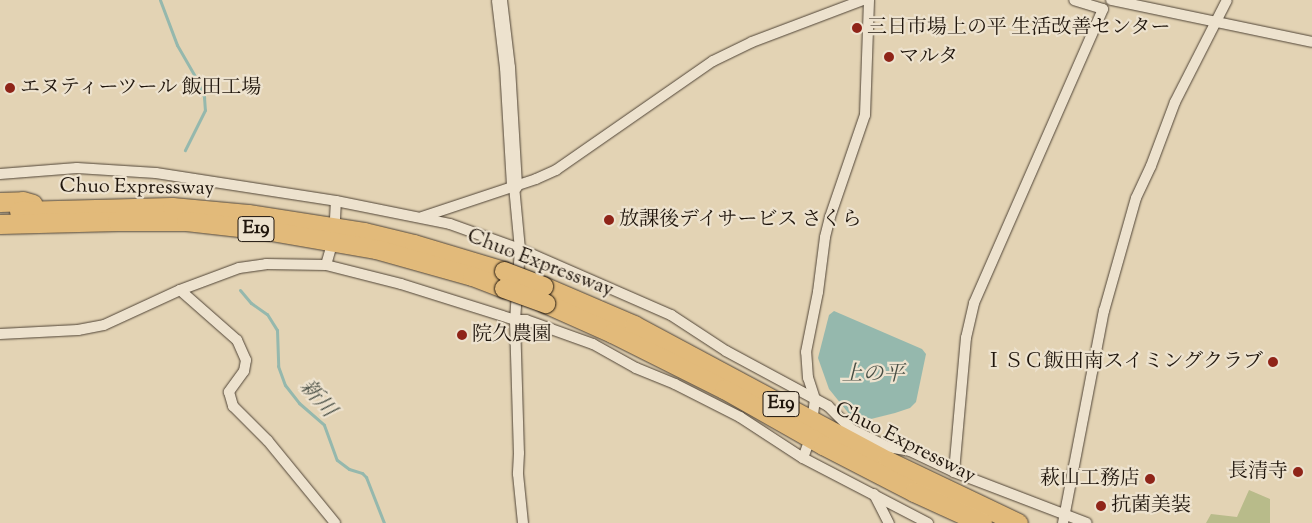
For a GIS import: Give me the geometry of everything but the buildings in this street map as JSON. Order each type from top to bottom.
[{"type":"highway","points":[[0,202],[23,201],[54,209]]},
{"type":"highway","name":"Chuo Expressway","points":[[0,212],[172,207],[267,217],[364,232],[422,246],[504,280],[634,325],[888,461],[1018,523]]},
{"type":"highway","points":[[0,232],[117,221]]},
{"type":"highway","name":"Chuo Expressway","points":[[0,224],[117,221],[186,222],[314,238],[504,280]]},
{"type":"highway","name":"Chuo Expressway","points":[[544,294],[646,350],[724,389],[823,445],[906,488],[982,523]]},
{"type":"street","points":[[499,0],[507,67],[520,249],[515,320],[518,474],[523,523]]},
{"type":"street","points":[[421,217],[556,170],[713,61],[752,42],[863,0]]},
{"type":"street","points":[[813,415],[815,399],[808,378],[806,352],[818,292],[825,237],[865,115],[869,0]]},
{"type":"street","points":[[954,472],[966,338],[974,303],[1103,9],[1074,0]]},
{"type":"street","points":[[1110,0],[1312,42]]},
{"type":"street","points":[[1063,518],[1104,312],[1136,198],[1151,166],[1175,102],[1217,23],[1227,0]]},
{"type":"street","points":[[0,174],[78,168],[156,173],[336,201],[450,224],[520,249],[671,315],[726,351],[828,406],[851,429],[888,447],[910,451],[954,472],[1063,518],[1087,523]]},
{"type":"street","points":[[335,219],[336,201]]},
{"type":"street","points":[[326,265],[330,251]]},
{"type":"street","points":[[0,334],[78,330],[104,325],[180,290],[239,268],[266,264],[326,265],[401,284],[515,320],[526,320],[593,344],[636,368],[675,384],[740,417],[803,458],[928,523]]},
{"type":"street","points":[[180,290],[237,340],[246,360],[244,371],[228,392],[234,406],[268,441],[335,523]]},
{"type":"street","points":[[803,458],[807,447]]},
{"type":"street","points":[[874,494],[889,523]]},
{"type":"green space","points":[[1249,490],[1270,499],[1270,523],[1206,523],[1211,514],[1237,517]]},
{"type":"water","name":"上の平","points":[[834,311],[922,349],[926,354],[916,402],[910,408],[867,420],[850,415],[829,389],[818,358],[829,315]]},
{"type":"waterway","name":"新川","points":[[160,0],[177,45],[196,78],[204,97],[205,110],[185,150]]},
{"type":"waterway","name":"新川","points":[[240,290],[251,303],[267,314],[277,330],[278,366],[285,385],[299,403],[324,425],[337,460],[349,469],[362,473],[366,477],[384,523]]},
{"type":"place","name":"三日市場上の平 生活改善センター","points":[[857,28]]},
{"type":"place","name":"マルタ","points":[[889,57]]},
{"type":"place","name":"エヌティーツール 飯田工場","points":[[10,88]]},
{"type":"place","name":"放課後デイサービス さくら","points":[[609,220]]},
{"type":"place","name":"院久農園","points":[[462,335]]},
{"type":"place","name":"ＩＳＣ飯田南スイミングクラブ","points":[[1273,362]]},
{"type":"place","name":"長清寺","points":[[1298,472]]},
{"type":"place","name":"萩山工務店","points":[[1150,479]]},
{"type":"place","name":"抗菌美装","points":[[1101,506]]}]
